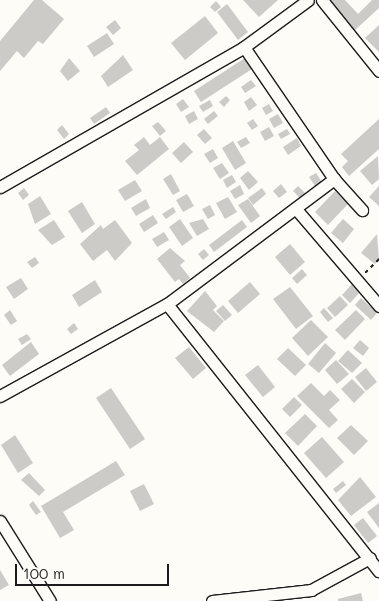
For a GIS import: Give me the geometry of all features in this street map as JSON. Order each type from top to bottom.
[{"type":"street","points":[[0,187],[244,47],[308,0]]},
{"type":"street","points":[[322,0],[379,71]]},
{"type":"street","points":[[244,47],[334,179],[362,210]]},
{"type":"street","points":[[0,396],[167,304],[334,179]]},
{"type":"street","points":[[296,209],[379,306]]},
{"type":"street","points":[[167,304],[379,571]]},
{"type":"street","points":[[0,521],[50,601]]},
{"type":"street","points":[[212,601],[311,590],[370,558]]},
{"type":"path","points":[[358,280],[379,259]]},
{"type":"building","points":[[34,0],[42,0],[64,19],[43,44],[38,41],[24,58],[17,51],[0,71],[0,41]]},
{"type":"building","points":[[243,0],[278,0],[259,17]]},
{"type":"building","points":[[326,0],[345,0],[358,14],[372,0],[379,0],[379,8],[354,31]]},
{"type":"building","points":[[216,1],[221,7],[215,12],[210,7]]},
{"type":"building","points":[[227,4],[248,32],[238,40],[217,12]]},
{"type":"building","points":[[205,16],[218,33],[185,60],[171,43]]},
{"type":"building","points":[[115,20],[121,28],[113,35],[106,27]]},
{"type":"building","points":[[379,25],[379,52],[365,38]]},
{"type":"building","points":[[107,33],[114,44],[94,57],[87,46]]},
{"type":"building","points":[[123,55],[133,70],[108,87],[101,76]]},
{"type":"building","points":[[69,58],[80,71],[68,81],[60,71]]},
{"type":"building","points":[[245,58],[252,69],[201,102],[194,91]]},
{"type":"building","points":[[251,80],[256,86],[245,93],[241,87]]},
{"type":"building","points":[[226,96],[230,100],[224,107],[219,102]]},
{"type":"building","points":[[251,97],[257,105],[249,111],[244,102]]},
{"type":"building","points":[[183,99],[189,107],[181,112],[176,104]]},
{"type":"building","points":[[210,100],[213,106],[203,112],[199,106]]},
{"type":"building","points":[[269,104],[273,111],[266,115],[262,108]]},
{"type":"building","points":[[106,107],[110,113],[94,124],[90,118]]},
{"type":"building","points":[[194,111],[198,119],[189,124],[185,116]]},
{"type":"building","points":[[214,111],[218,116],[208,124],[204,119]]},
{"type":"building","points":[[278,114],[283,123],[274,128],[269,119]]},
{"type":"building","points":[[253,119],[258,126],[252,130],[247,123]]},
{"type":"building","points":[[379,119],[379,149],[349,176],[342,167],[348,161],[341,154]]},
{"type":"building","points":[[158,122],[166,131],[160,136],[152,126]]},
{"type":"building","points":[[62,125],[69,134],[64,139],[57,130]]},
{"type":"building","points":[[269,127],[274,136],[265,141],[260,132]]},
{"type":"building","points":[[204,129],[212,138],[205,144],[197,135]]},
{"type":"building","points":[[287,129],[290,134],[281,139],[278,134]]},
{"type":"building","points":[[144,137],[150,145],[160,137],[169,149],[137,175],[125,161],[139,150],[134,145]]},
{"type":"building","points":[[246,137],[250,143],[241,148],[237,142]]},
{"type":"building","points":[[297,138],[301,146],[288,155],[283,147]]},
{"type":"building","points":[[233,141],[246,163],[235,170],[222,148]]},
{"type":"building","points":[[184,142],[193,152],[181,163],[172,153]]},
{"type":"building","points":[[213,149],[218,158],[210,163],[204,154]]},
{"type":"building","points":[[378,156],[379,179],[372,185],[360,171]]},
{"type":"building","points":[[222,163],[229,173],[220,179],[213,168]]},
{"type":"building","points":[[248,171],[258,182],[249,190],[240,178]]},
{"type":"building","points":[[316,173],[322,182],[315,186],[309,177]]},
{"type":"building","points":[[171,174],[180,191],[173,195],[163,179]]},
{"type":"building","points":[[232,175],[236,182],[227,188],[223,180]]},
{"type":"building","points":[[135,180],[142,191],[125,201],[118,190]]},
{"type":"building","points":[[281,184],[287,192],[279,198],[273,191]]},
{"type":"building","points":[[240,185],[244,194],[235,199],[230,191]]},
{"type":"building","points":[[298,186],[305,193],[300,198],[293,191]]},
{"type":"building","points":[[379,186],[379,206],[369,197]]},
{"type":"building","points":[[24,188],[29,195],[23,200],[18,193]]},
{"type":"building","points":[[262,188],[266,194],[253,205],[248,198]]},
{"type":"building","points":[[335,191],[348,204],[328,225],[315,212]]},
{"type":"building","points":[[187,194],[194,206],[183,212],[176,200]]},
{"type":"building","points":[[40,196],[51,214],[35,224],[28,204]]},
{"type":"building","points":[[228,197],[237,212],[225,219],[216,203]]},
{"type":"building","points":[[146,199],[150,208],[136,216],[131,208]]},
{"type":"building","points":[[248,199],[260,216],[251,223],[238,205]]},
{"type":"building","points":[[82,202],[95,224],[82,233],[68,211]]},
{"type":"building","points":[[210,205],[215,215],[208,219],[202,209]]},
{"type":"building","points":[[173,207],[176,212],[166,219],[162,214]]},
{"type":"building","points":[[153,215],[158,223],[144,232],[139,224]]},
{"type":"building","points":[[180,219],[193,238],[182,246],[169,227]]},
{"type":"building","points":[[203,219],[209,229],[197,236],[189,223]]},
{"type":"building","points":[[343,219],[354,229],[343,243],[331,233]]},
{"type":"building","points":[[54,220],[65,237],[52,245],[38,230]]},
{"type":"building","points":[[115,220],[132,243],[115,261],[107,250],[93,261],[80,244],[101,225],[103,229]]},
{"type":"building","points":[[242,220],[247,227],[214,252],[209,245]]},
{"type":"building","points":[[164,232],[169,240],[157,247],[152,239]]},
{"type":"building","points":[[377,234],[379,260],[375,264],[361,253]]},
{"type":"building","points":[[290,244],[305,262],[290,275],[275,257]]},
{"type":"building","points":[[170,248],[185,261],[180,265],[190,278],[183,284],[179,279],[175,282],[157,259]]},
{"type":"building","points":[[204,249],[209,255],[203,260],[198,254]]},
{"type":"building","points":[[35,257],[39,263],[32,268],[27,262]]},
{"type":"building","points":[[302,269],[307,275],[297,284],[292,278]]},
{"type":"building","points":[[21,278],[28,289],[14,299],[6,287]]},
{"type":"building","points":[[95,280],[102,292],[79,307],[72,295]]},
{"type":"building","points":[[250,282],[260,294],[238,313],[228,301]]},
{"type":"building","points":[[352,284],[360,292],[350,303],[342,295]]},
{"type":"building","points":[[290,287],[313,316],[296,329],[273,299]]},
{"type":"building","points":[[205,291],[217,306],[213,310],[224,321],[214,332],[187,311]]},
{"type":"building","points":[[340,296],[348,305],[335,317],[327,308]]},
{"type":"building","points":[[361,298],[377,313],[371,320],[355,305]]},
{"type":"building","points":[[223,305],[232,315],[225,321],[216,311]]},
{"type":"building","points":[[324,308],[333,318],[328,322],[320,312]]},
{"type":"building","points":[[10,310],[17,321],[11,325],[4,315]]},
{"type":"building","points":[[356,310],[365,319],[345,340],[335,330]]},
{"type":"building","points":[[311,320],[328,337],[308,356],[292,338]]},
{"type":"building","points":[[74,323],[78,329],[71,334],[67,329]]},
{"type":"building","points":[[27,334],[31,339],[22,345],[18,339]]},
{"type":"building","points":[[360,340],[369,348],[363,356],[353,348]]},
{"type":"building","points":[[31,342],[39,354],[10,376],[2,365]]},
{"type":"building","points":[[325,343],[336,353],[319,373],[308,364]]},
{"type":"building","points":[[189,347],[206,368],[193,379],[175,358]]},
{"type":"building","points":[[288,348],[306,365],[295,376],[277,359]]},
{"type":"building","points":[[348,350],[362,363],[352,373],[338,361]]},
{"type":"building","points":[[336,360],[349,374],[337,384],[325,370]]},
{"type":"building","points":[[258,365],[275,387],[263,397],[245,375]]},
{"type":"building","points":[[366,368],[377,382],[366,391],[355,377]]},
{"type":"building","points":[[352,379],[365,392],[354,403],[341,389]]},
{"type":"building","points":[[311,383],[324,396],[330,390],[340,400],[329,410],[338,420],[329,428],[297,396]]},
{"type":"building","points":[[111,388],[145,439],[130,449],[96,398]]},
{"type":"building","points":[[294,397],[302,405],[290,417],[282,409]]},
{"type":"building","points":[[305,414],[317,426],[298,446],[285,433]]},
{"type":"building","points":[[351,425],[368,441],[354,455],[337,438]]},
{"type":"building","points":[[15,435],[33,463],[18,473],[1,445]]},
{"type":"building","points":[[322,437],[344,462],[326,478],[304,453]]},
{"type":"building","points":[[116,461],[125,475],[63,512],[74,530],[60,538],[41,506]]},
{"type":"building","points":[[29,473],[45,490],[39,496],[21,480]]},
{"type":"building","points":[[360,477],[376,497],[351,516],[338,500]]},
{"type":"building","points":[[343,481],[346,485],[336,493],[333,489]]},
{"type":"building","points":[[144,484],[154,504],[140,511],[130,491]]},
{"type":"building","points":[[33,501],[41,512],[36,515],[29,505]]},
{"type":"building","points":[[379,503],[379,528],[367,512]]},
{"type":"building","points":[[363,518],[377,536],[368,543],[354,525]]},
{"type":"building","points":[[0,570],[9,585],[0,590]]},
{"type":"building","points":[[361,593],[363,601],[338,601],[338,599]]}]
